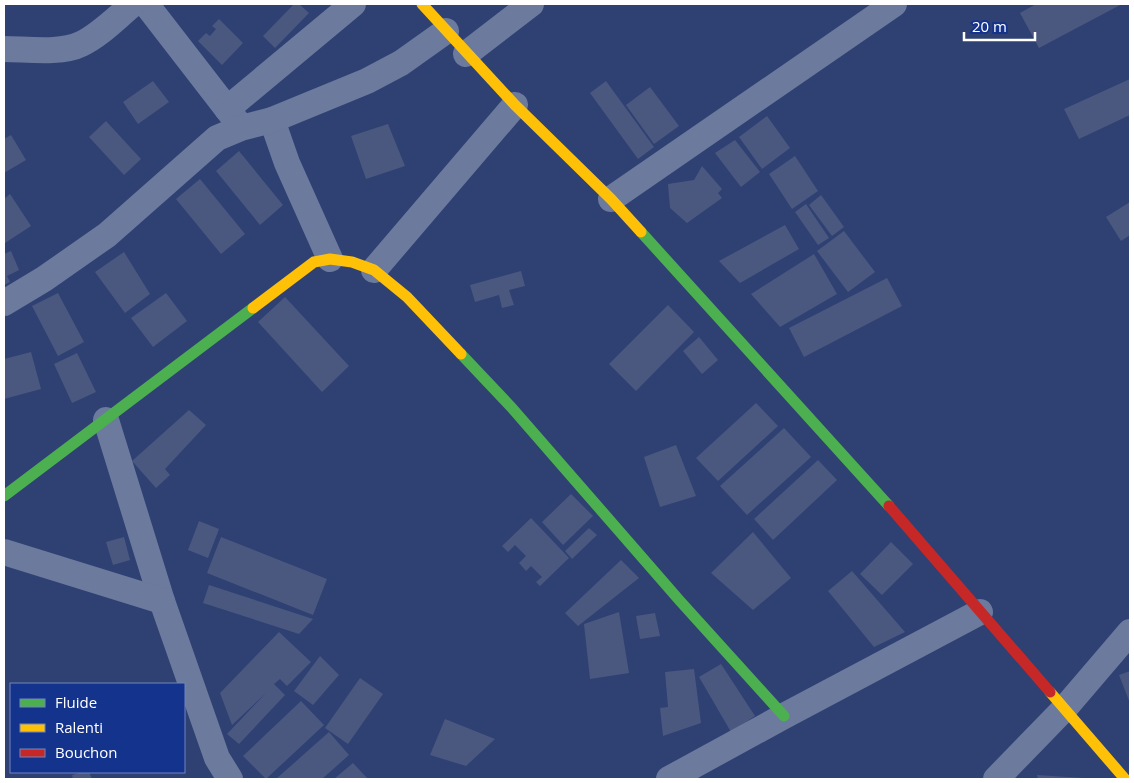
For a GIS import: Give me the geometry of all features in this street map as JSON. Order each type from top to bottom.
[{"type":"street","points":[[4,49],[62,49],[80,45],[99,33],[133,4]]},
{"type":"street","points":[[146,4],[234,119]]},
{"type":"street","points":[[4,303],[44,279],[106,235],[217,138],[234,119],[353,4]]},
{"type":"street","points":[[422,4],[466,54],[515,105],[611,199],[895,513],[1125,779]]},
{"type":"street","points":[[466,54],[531,4]]},
{"type":"street","points":[[611,199],[894,4]]},
{"type":"street","points":[[234,119],[272,120],[367,81],[401,62],[446,31]]},
{"type":"street","points":[[374,270],[515,105]]},
{"type":"street","points":[[272,120],[287,163],[330,259]]},
{"type":"street","points":[[4,496],[314,262],[330,259],[352,262],[374,270],[407,296],[512,408],[680,602],[784,716]]},
{"type":"street","points":[[106,420],[162,601],[217,758],[230,779]]},
{"type":"street","points":[[4,552],[162,601]]},
{"type":"street","points":[[669,779],[980,612]]},
{"type":"street","points":[[996,779],[1065,708],[1130,632]]},
{"type":"building","points":[[294,4],[299,4],[309,13],[275,48],[263,36]]},
{"type":"building","points":[[1036,4],[1122,4],[1039,48],[1020,13]]},
{"type":"building","points":[[219,19],[243,43],[222,65],[198,41],[206,33],[210,36],[216,29],[212,26]]},
{"type":"building","points":[[1130,79],[1130,115],[1079,139],[1064,109]]},
{"type":"building","points":[[153,81],[169,102],[138,124],[123,102]]},
{"type":"building","points":[[606,81],[654,147],[638,159],[590,93]]},
{"type":"building","points":[[650,87],[679,126],[654,144],[626,105]]},
{"type":"building","points":[[767,116],[790,148],[762,169],[739,137]]},
{"type":"building","points":[[106,121],[141,159],[124,175],[89,137]]},
{"type":"building","points":[[388,124],[405,166],[366,179],[351,136]]},
{"type":"building","points":[[11,135],[26,160],[4,173],[4,139]]},
{"type":"building","points":[[735,140],[760,172],[741,187],[715,153]]},
{"type":"building","points":[[239,151],[283,205],[260,225],[216,171]]},
{"type":"building","points":[[795,156],[818,191],[792,209],[769,174]]},
{"type":"building","points":[[702,166],[722,189],[718,193],[722,198],[687,223],[670,208],[668,184],[694,180]]},
{"type":"building","points":[[200,179],[245,234],[221,254],[176,199]]},
{"type":"building","points":[[10,194],[31,226],[5,243],[4,199]]},
{"type":"building","points":[[821,195],[844,227],[832,236],[809,205]]},
{"type":"building","points":[[1130,202],[1130,235],[1121,241],[1106,217]]},
{"type":"building","points":[[806,204],[829,238],[818,245],[795,212]]},
{"type":"building","points":[[785,225],[799,249],[740,283],[719,261]]},
{"type":"building","points":[[844,231],[875,272],[848,292],[817,251]]},
{"type":"building","points":[[11,251],[19,270],[7,276],[10,282],[4,285],[4,254]]},
{"type":"building","points":[[124,252],[150,294],[125,313],[95,272]]},
{"type":"building","points":[[814,254],[837,294],[780,327],[751,294]]},
{"type":"building","points":[[521,271],[525,286],[509,290],[514,305],[502,308],[499,295],[475,302],[470,285]]},
{"type":"building","points":[[887,278],[902,306],[804,357],[789,328]]},
{"type":"building","points":[[58,293],[84,342],[58,356],[32,306]]},
{"type":"building","points":[[166,293],[187,321],[153,347],[131,318]]},
{"type":"building","points":[[285,297],[349,366],[322,392],[258,322]]},
{"type":"building","points":[[668,305],[694,332],[636,391],[609,364]]},
{"type":"building","points":[[699,337],[718,360],[702,374],[683,351]]},
{"type":"building","points":[[31,352],[41,389],[4,399],[4,359]]},
{"type":"building","points":[[77,353],[96,392],[72,403],[54,364]]},
{"type":"building","points":[[756,403],[778,426],[718,481],[696,458]]},
{"type":"building","points":[[189,410],[206,425],[165,469],[170,475],[156,488],[132,461]]},
{"type":"building","points":[[784,428],[811,457],[747,515],[720,486]]},
{"type":"building","points":[[676,445],[696,496],[660,507],[644,457]]},
{"type":"building","points":[[818,460],[837,480],[773,540],[754,519]]},
{"type":"building","points":[[571,494],[593,516],[563,545],[542,522]]},
{"type":"building","points":[[531,518],[569,558],[540,586],[536,582],[542,577],[531,566],[526,571],[519,563],[526,556],[515,545],[508,552],[502,546]]},
{"type":"building","points":[[199,521],[219,529],[208,558],[188,550]]},
{"type":"building","points":[[589,528],[597,535],[572,559],[565,551]]},
{"type":"building","points":[[753,532],[791,578],[753,610],[711,573]]},
{"type":"building","points":[[124,537],[130,560],[113,565],[106,542]]},
{"type":"building","points":[[221,537],[327,579],[313,615],[207,573]]},
{"type":"building","points":[[891,542],[913,564],[882,595],[860,574]]},
{"type":"building","points":[[621,560],[639,578],[578,626],[565,613]]},
{"type":"building","points":[[852,571],[905,632],[874,647],[828,591]]},
{"type":"building","points":[[209,585],[313,619],[299,634],[203,603]]},
{"type":"building","points":[[619,612],[629,673],[590,679],[584,624]]},
{"type":"building","points":[[655,613],[660,636],[640,639],[636,616]]},
{"type":"building","points":[[279,632],[311,662],[287,686],[280,679],[274,684],[285,695],[239,744],[227,734],[266,693],[232,725],[220,693]]},
{"type":"building","points":[[320,656],[339,675],[313,705],[294,691]]},
{"type":"building","points":[[721,664],[755,716],[731,732],[699,677]]},
{"type":"building","points":[[694,669],[701,723],[663,736],[660,708],[668,707],[665,672]]},
{"type":"building","points":[[1130,671],[1130,703],[1119,675]]},
{"type":"building","points":[[360,678],[383,694],[348,744],[325,728]]},
{"type":"building","points":[[301,701],[324,725],[266,779],[243,756]]},
{"type":"building","points":[[445,719],[495,739],[466,766],[430,755]]},
{"type":"building","points":[[329,732],[349,755],[322,779],[276,779]]},
{"type":"building","points":[[353,763],[368,779],[334,779]]},
{"type":"building","points":[[89,773],[92,779],[73,779],[72,775]]},
{"type":"building","points":[[1037,775],[1084,778],[1084,779],[1038,779]]},
{"type":"traffic: fast","points":[[641,232],[889,506]]},
{"type":"traffic: fast","points":[[4,496],[253,308]]},
{"type":"traffic: fast","points":[[461,354],[512,408],[680,601],[784,716]]},
{"type":"traffic: slow","points":[[422,4],[515,105],[611,199],[641,232]]},
{"type":"traffic: slow","points":[[253,308],[314,262],[330,259],[352,262],[374,270],[407,297],[461,354]]},
{"type":"traffic: slow","points":[[1050,692],[1125,779]]},
{"type":"traffic: jam","points":[[889,506],[1050,692]]}]
